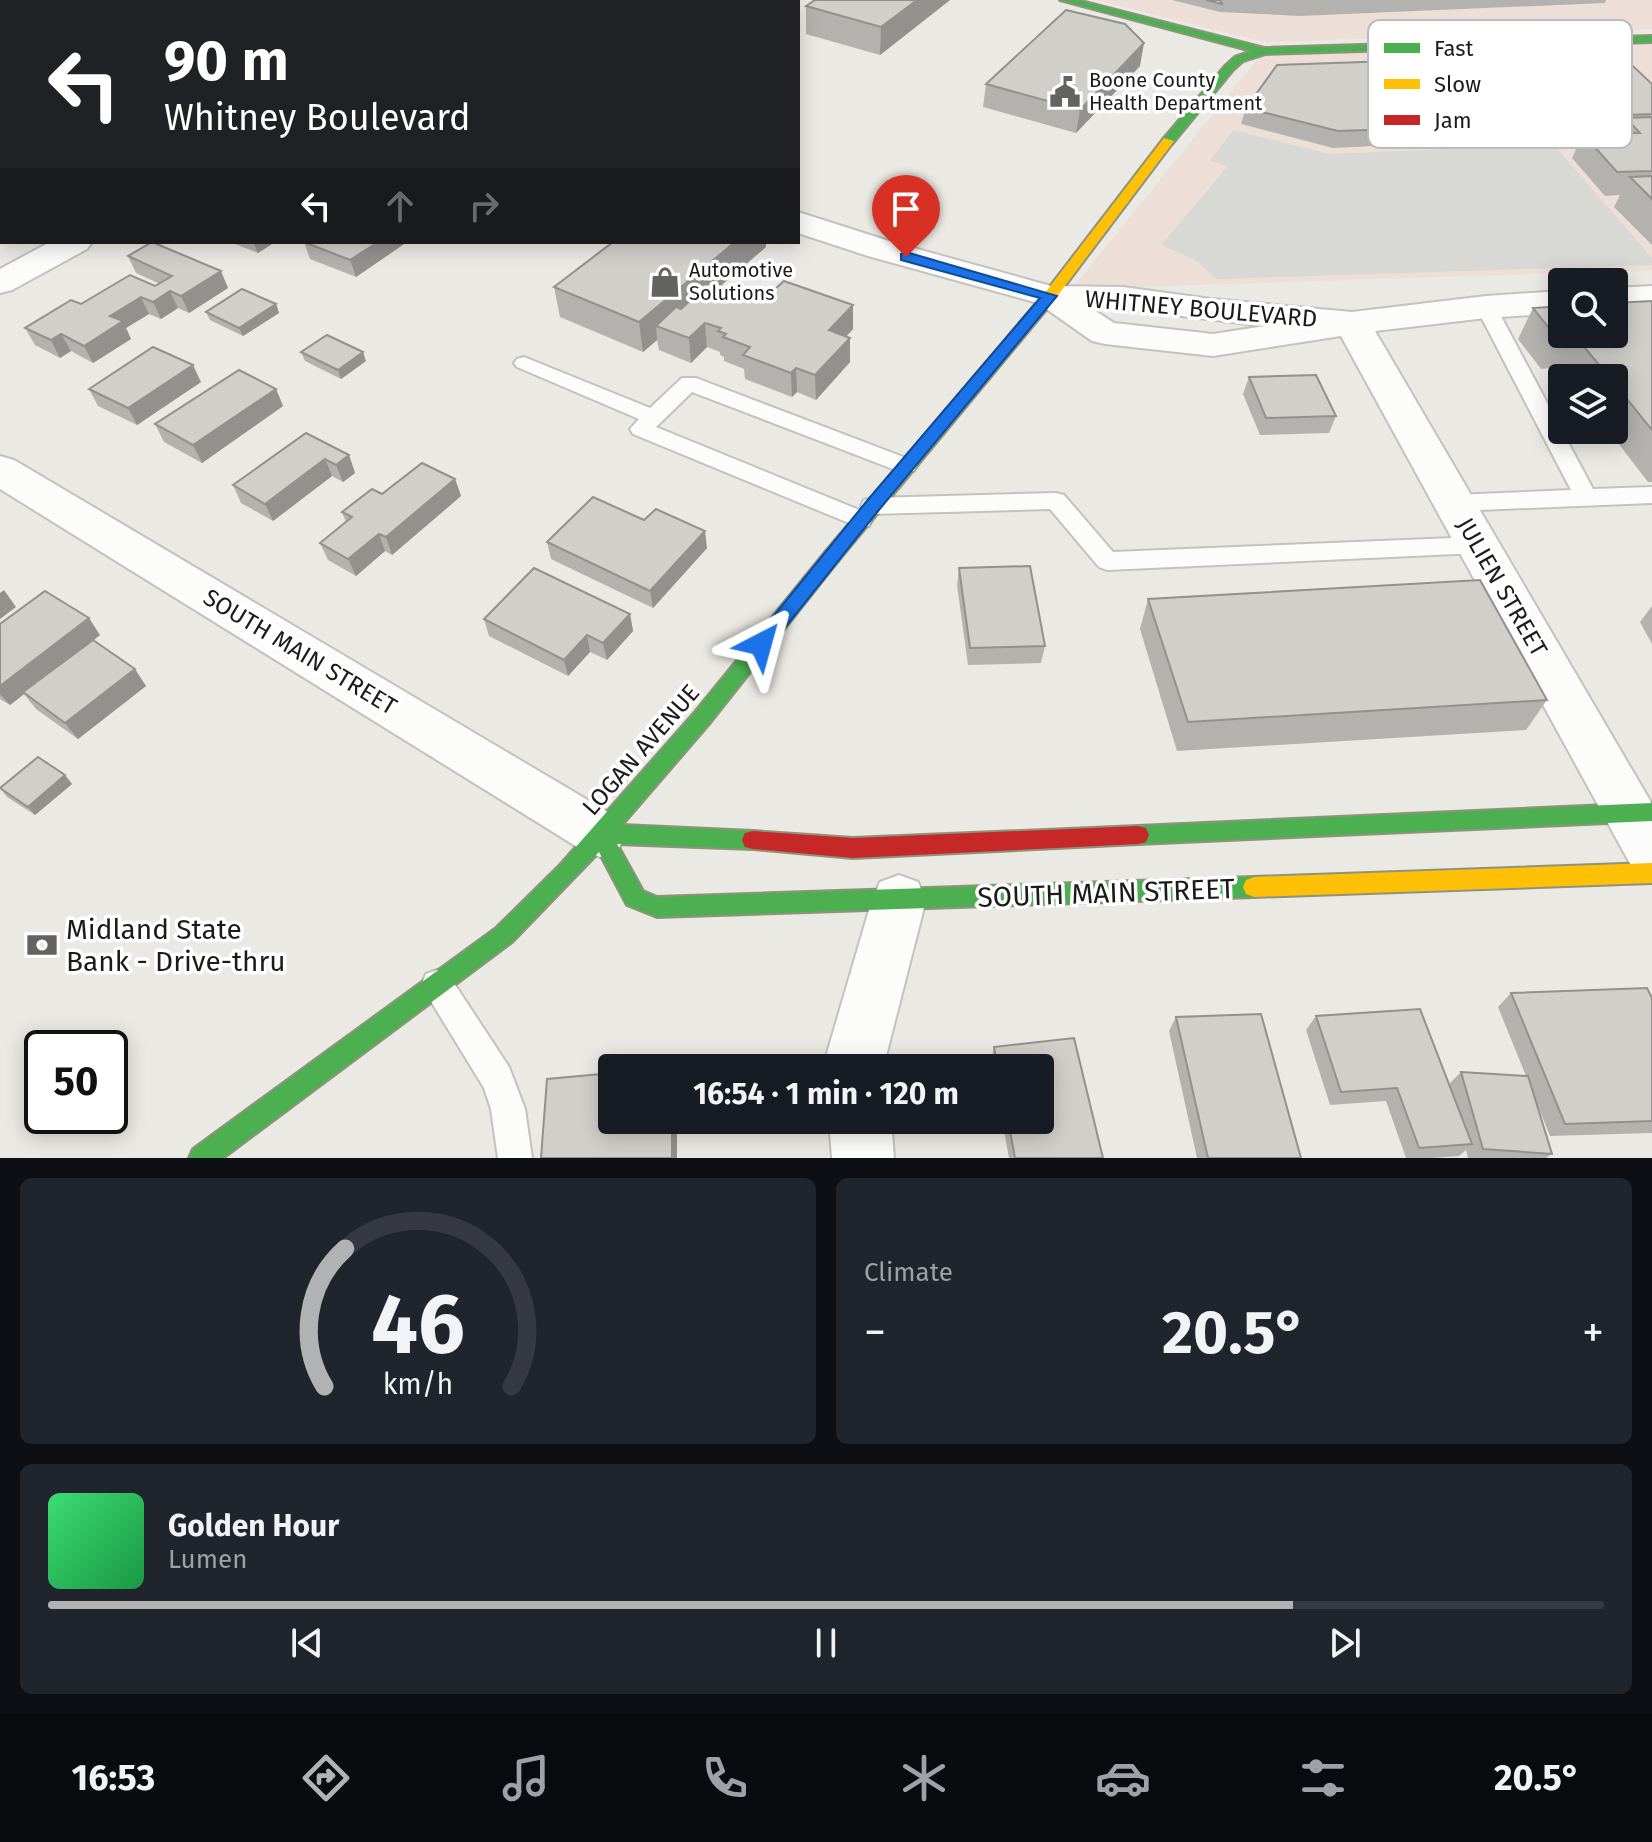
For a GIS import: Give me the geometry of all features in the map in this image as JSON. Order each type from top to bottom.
[{"type":"main road","points":[[1065,0],[1264,51],[1368,48]]},
{"type":"main road","name":"LOGAN AVENUE","points":[[202,1158],[504,935],[567,873],[702,718],[867,513],[1050,296],[1142,173],[1229,68],[1239,59],[1264,51]]},
{"type":"main road","name":"SOUTH MAIN STREET","points":[[1642,812],[853,848],[711,837],[600,834],[629,890],[635,898],[649,906],[1652,873]]},
{"type":"street","name":"WHITNEY BOULEVARD","points":[[800,223],[880,249],[1050,296],[1105,333],[1213,345],[1352,323],[1548,303]]},
{"type":"street","points":[[0,283],[71,244]]},
{"type":"street","points":[[1628,298],[1652,297]]},
{"type":"street","name":"JULIEN STREET","points":[[1352,323],[1478,545],[1642,812],[1652,852]]},
{"type":"street","name":"SOUTH MAIN STREET","points":[[0,470],[600,834]]},
{"type":"street","points":[[857,1054],[899,900]]},
{"type":"street","points":[[861,1134],[863,1158]]},
{"type":"lane","points":[[1486,307],[1586,497]]},
{"type":"lane","points":[[524,363],[653,417]]},
{"type":"lane","points":[[906,466],[689,383],[641,429],[867,513],[1056,501],[1107,561],[1478,545]]},
{"type":"lane","points":[[1454,503],[1652,495]]},
{"type":"lane","points":[[437,985],[497,1079],[508,1109],[515,1158]]},
{"type":"shaded area","points":[[1096,0],[1652,0],[1652,29],[1632,30],[1632,20],[1368,20],[1368,39],[1264,42]]},
{"type":"shaded area","points":[[1632,42],[1652,42],[1652,270],[1548,268],[1548,273],[1072,289],[1264,51],[1368,49],[1368,148],[1632,148]]},
{"type":"shaded area","points":[[1233,130],[1329,154],[1557,148],[1652,258],[1652,265],[1217,279],[1197,261],[1161,245],[1228,166],[1210,161]]},
{"type":"building","points":[[815,0],[917,0],[881,27],[806,6]]},
{"type":"building","points":[[1066,10],[1125,24],[1144,43],[1080,110],[986,84]]},
{"type":"building","points":[[1368,62],[1368,130],[1338,131],[1246,108],[1277,65]]},
{"type":"building","points":[[1632,65],[1652,84],[1652,114],[1632,115]]},
{"type":"building","points":[[1652,117],[1652,171],[1617,172],[1596,148],[1632,148],[1632,133],[1640,133],[1632,124],[1632,118]]},
{"type":"building","points":[[1652,176],[1652,199],[1630,177]]},
{"type":"building","points":[[149,244],[157,244],[221,271],[181,296],[170,291],[153,302],[141,297],[110,316],[123,321],[84,346],[61,334],[51,340],[25,328],[71,300],[81,304],[130,275],[155,286],[172,276],[128,256]]},
{"type":"building","points":[[309,244],[375,244],[350,260]]},
{"type":"building","points":[[610,244],[733,244],[639,322],[554,287]]},
{"type":"building","points":[[784,281],[853,305],[829,330],[850,338],[815,375],[796,368],[791,373],[743,355],[750,347],[723,337],[726,334],[718,331],[721,328],[705,323],[689,338],[656,326],[676,307],[681,309],[710,282],[762,301]]},
{"type":"building","points":[[242,289],[276,304],[239,328],[206,312]]},
{"type":"building","points":[[1652,301],[1652,430],[1628,400],[1628,364],[1598,364],[1585,348],[1628,348],[1628,302]]},
{"type":"building","points":[[1548,307],[1548,327],[1533,308]]},
{"type":"building","points":[[327,335],[363,352],[338,370],[301,352]]},
{"type":"building","points":[[153,347],[193,365],[128,408],[89,389]]},
{"type":"building","points":[[239,370],[276,389],[193,445],[155,424]]},
{"type":"building","points":[[1316,375],[1336,416],[1266,418],[1249,377]]},
{"type":"building","points":[[306,433],[349,455],[336,465],[325,459],[265,504],[233,485]]},
{"type":"building","points":[[422,463],[455,479],[386,537],[379,534],[348,559],[320,543],[352,517],[342,512],[372,489],[382,494]]},
{"type":"building","points":[[593,497],[644,520],[656,509],[705,531],[650,591],[547,542]]},
{"type":"building","points":[[1030,566],[1045,646],[970,648],[959,568]]},
{"type":"building","points":[[534,568],[630,614],[603,643],[587,635],[564,660],[484,619]]},
{"type":"building","points":[[1480,580],[1547,700],[1188,722],[1148,599]]},
{"type":"building","points":[[45,591],[89,618],[0,686],[0,624]]},
{"type":"building","points":[[93,640],[135,669],[65,723],[23,692]]},
{"type":"building","points":[[38,757],[65,775],[28,807],[0,788]]},
{"type":"building","points":[[1647,988],[1652,998],[1652,1121],[1565,1124],[1511,993]]},
{"type":"building","points":[[1420,1009],[1472,1144],[1419,1148],[1397,1088],[1341,1092],[1316,1016]]},
{"type":"building","points":[[1261,1014],[1301,1158],[1208,1158],[1176,1017]]},
{"type":"building","points":[[1074,1038],[1103,1158],[1015,1158],[1011,1134],[1054,1134],[1054,1054],[995,1054],[994,1047]]},
{"type":"building","points":[[1461,1072],[1528,1076],[1552,1154],[1483,1149]]},
{"type":"building","points":[[598,1074],[598,1134],[672,1134],[672,1158],[541,1158],[547,1079]]},
{"type":"traffic: fast","points":[[1065,0],[1264,51],[1368,48]]},
{"type":"traffic: fast","points":[[1632,40],[1652,39]]},
{"type":"traffic: fast","points":[[1168,141],[1229,68],[1239,59],[1264,51]]},
{"type":"traffic: fast","points":[[202,1158],[504,935],[567,873],[702,718],[832,556]]},
{"type":"traffic: fast","points":[[1138,835],[1652,812]]},
{"type":"traffic: fast","points":[[753,840],[600,834],[635,898],[657,907],[1254,887]]},
{"type":"traffic: slow","points":[[832,556],[1050,296],[1168,141]]},
{"type":"traffic: slow","points":[[1254,887],[1652,873]]},
{"type":"traffic: jam","points":[[753,840],[853,848],[1138,835]]},
{"type":"place","name":"Boone County Health Department","points":[[1065,92]]},
{"type":"place","name":"Automotive Solutions","points":[[665,282]]},
{"type":"place","name":"Midland State Bank - Drive-thru","points":[[42,945]]},
{"type":"route","points":[[761,644],[872,506],[1050,296],[906,257]]}]
